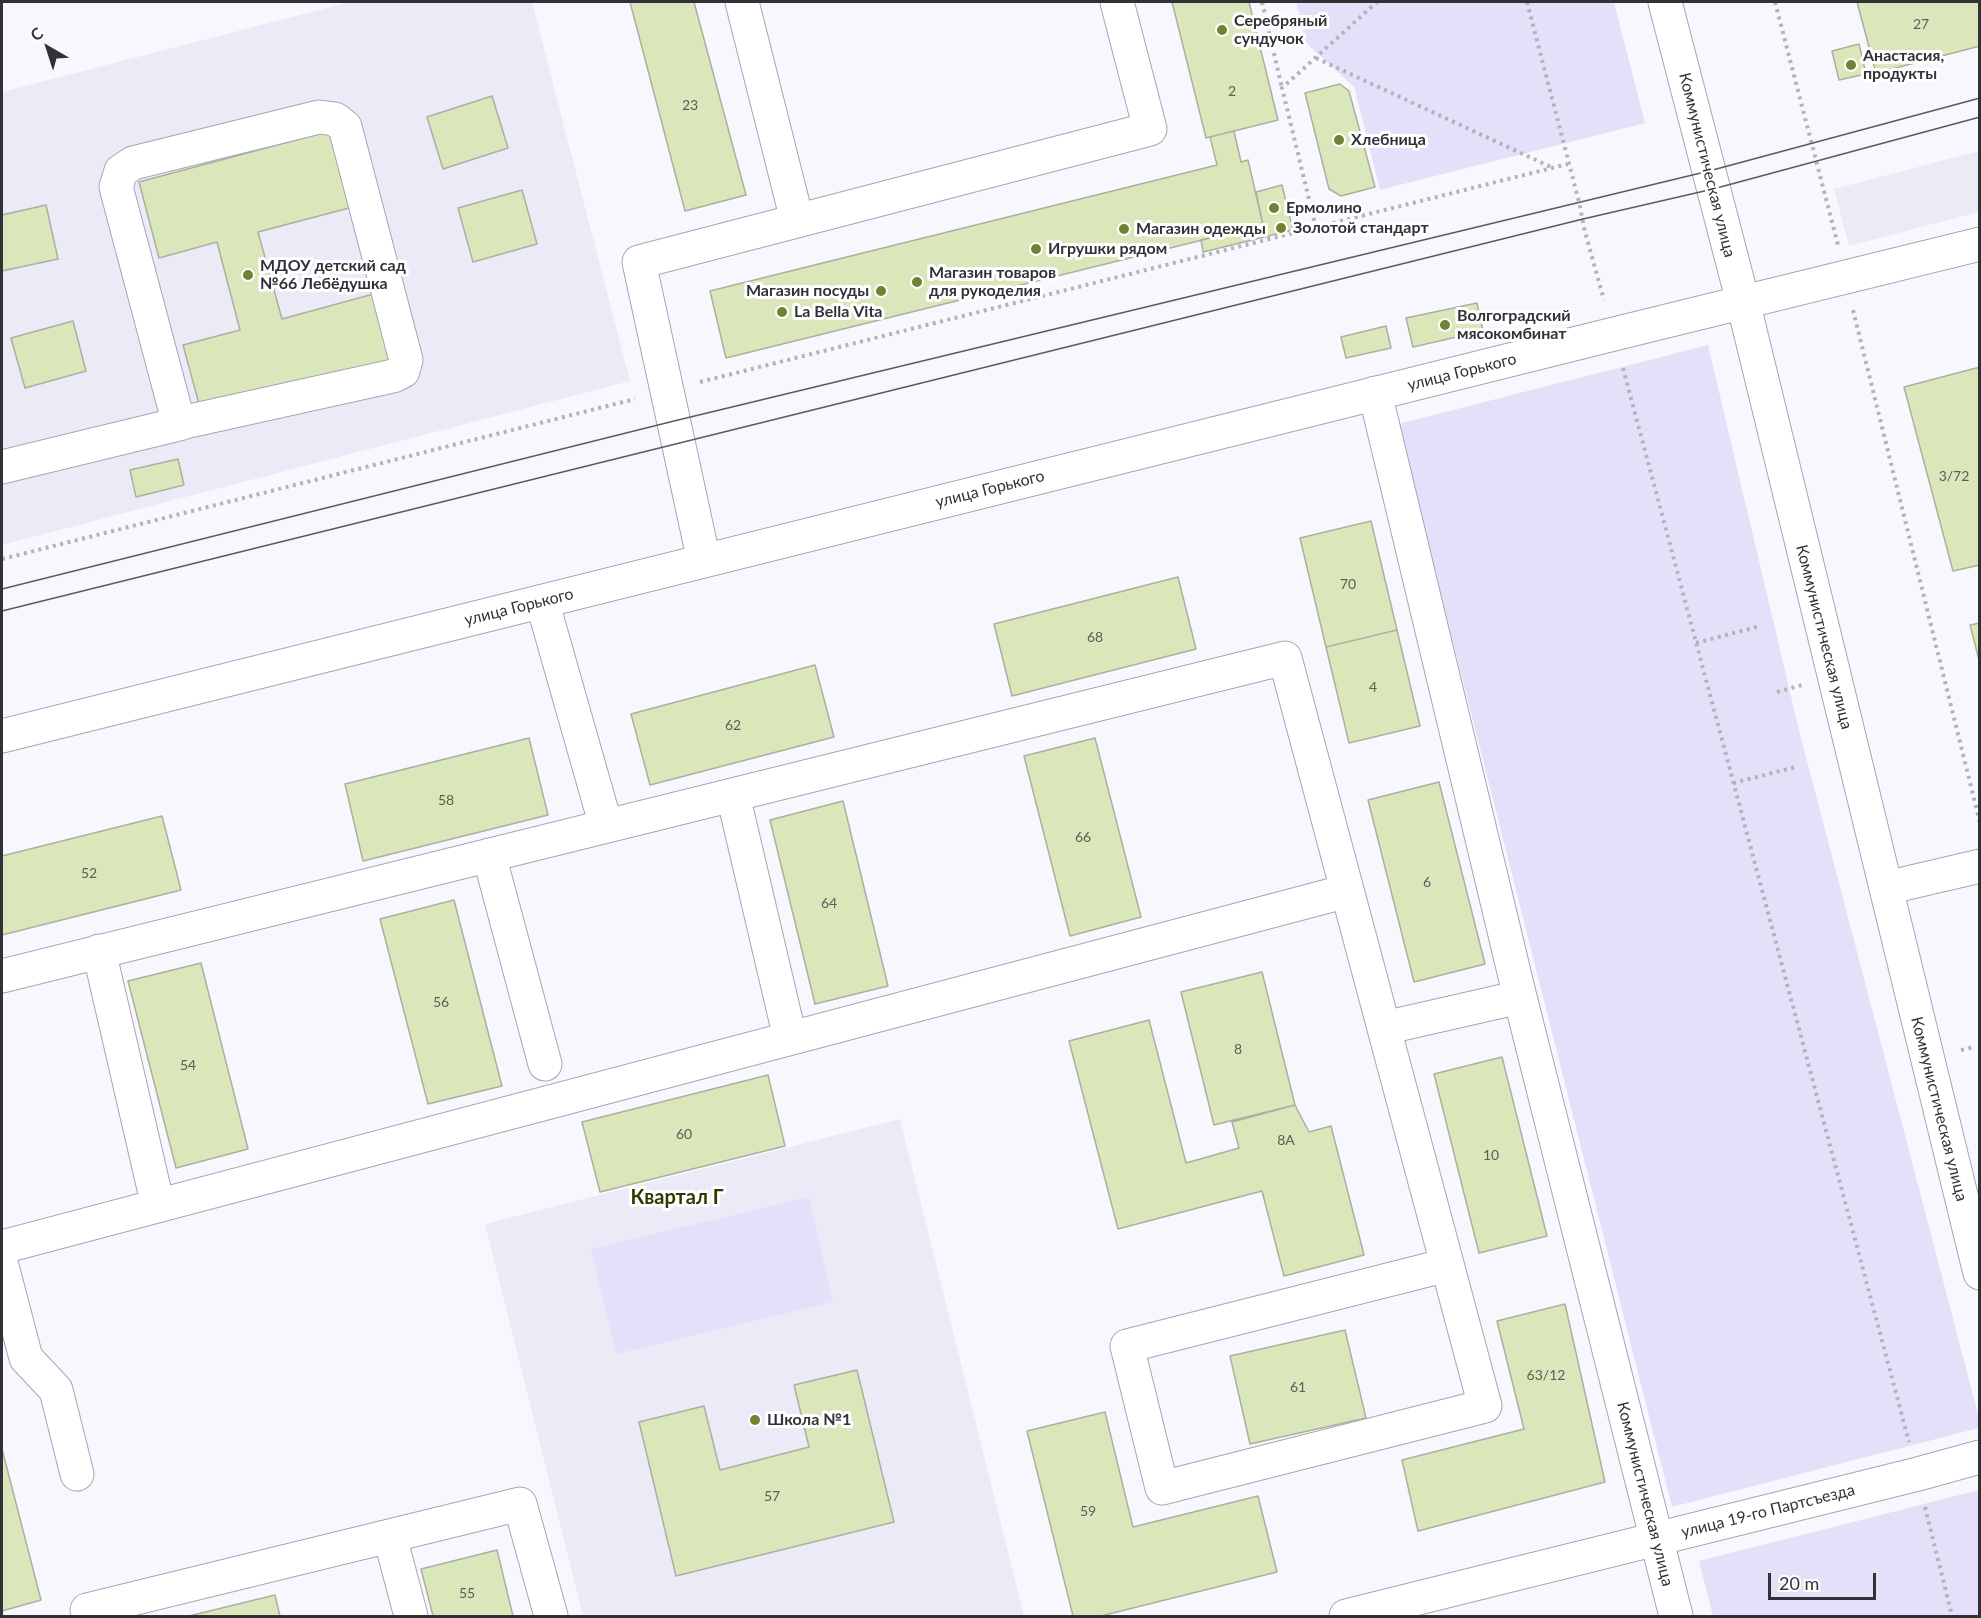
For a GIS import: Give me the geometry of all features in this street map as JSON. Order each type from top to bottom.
[{"type":"street","points":[[742,2],[797,220]]},
{"type":"street","points":[[704,561],[639,262],[1150,129],[1117,2]]},
{"type":"street","name":"Коммунистическая улица","points":[[1665,2],[1743,302],[1980,1273]]},
{"type":"street","points":[[2,467],[393,376],[403,371],[406,360],[348,138],[345,127],[335,119],[319,117],[133,164],[121,171],[116,187],[179,424]]},
{"type":"street","name":"улица Горького","points":[[2,736],[1980,244]]},
{"type":"street","name":"Коммунистическая улица","points":[[1375,393],[1520,997],[1676,1617]]},
{"type":"street","points":[[542,601],[606,826]]},
{"type":"street","points":[[2,976],[1285,658],[1485,1406],[1162,1488],[1127,1346],[1447,1265]]},
{"type":"street","points":[[733,795],[790,1038]]},
{"type":"street","points":[[489,855],[545,1064]]},
{"type":"street","points":[[1886,888],[1980,866]]},
{"type":"street","points":[[2,1247],[1347,891]]},
{"type":"street","points":[[99,951],[158,1206]]},
{"type":"street","points":[[1384,1028],[1520,997]]},
{"type":"street","points":[[2,1266],[14,1361],[56,1390],[77,1474]]},
{"type":"street","name":"улица 19-го Партсъезда","points":[[1346,1617],[1980,1457]]},
{"type":"street","points":[[89,1617],[87,1611],[520,1504],[551,1617]]},
{"type":"street","points":[[390,1537],[411,1617]]},
{"type":"path","points":[[1262,2],[1316,228]]},
{"type":"path","points":[[1282,88],[1377,2]]},
{"type":"path","points":[[1527,2],[1568,164],[1918,1474],[1952,1617]]},
{"type":"path","points":[[1774,2],[1815,152],[1980,824]]},
{"type":"path","points":[[1316,58],[1554,168]]},
{"type":"path","points":[[2,559],[1568,164]]},
{"type":"path","points":[[1696,643],[1760,626]]},
{"type":"path","points":[[1734,783],[1796,767]]},
{"type":"shaded area","points":[[350,2],[532,2],[630,381],[2,545],[2,92]]},
{"type":"shaded area","points":[[1296,2],[1614,2],[1645,123],[1380,190],[1354,87],[1306,43]]},
{"type":"shaded area","points":[[1979,151],[1979,212],[1849,246],[1834,189]]},
{"type":"shaded area","points":[[1708,345],[1799,730],[1979,1418],[1979,1428],[1672,1507],[1398,424]]},
{"type":"shaded area","name":"Школа №1","points":[[900,1119],[1024,1616],[583,1616],[485,1224]]},
{"type":"shaded area","points":[[809,1197],[833,1302],[616,1354],[591,1249]]},
{"type":"shaded area","points":[[1979,1490],[1979,1616],[1713,1616],[1699,1561]]},
{"type":"building","points":[[630,2],[694,2],[746,195],[685,211]]},
{"type":"building","points":[[1172,2],[1249,2],[1278,120],[1206,138]]},
{"type":"building","points":[[1857,2],[1980,2],[1980,46],[1876,73]]},
{"type":"building","points":[[1859,44],[1866,74],[1839,80],[1832,51]]},
{"type":"building","name":"Хлебница","points":[[1340,84],[1349,91],[1375,187],[1341,196],[1329,189],[1305,93]]},
{"type":"building","points":[[492,96],[508,148],[443,169],[427,117]]},
{"type":"building","name":"МДОУ детский сад №66 Лебёдушка","points":[[333,130],[353,207],[258,232],[282,319],[377,293],[396,364],[202,415],[183,345],[240,330],[217,242],[159,258],[139,182]]},
{"type":"building","points":[[1234,131],[1241,162],[1248,160],[1263,225],[726,358],[710,291],[1217,165],[1210,137]]},
{"type":"building","name":"Ермолино","points":[[1282,185],[1293,230],[1203,252],[1201,240],[1263,225],[1256,192]]},
{"type":"building","points":[[522,190],[537,244],[473,262],[458,208]]},
{"type":"building","points":[[46,205],[58,259],[2,271],[2,215]]},
{"type":"building","name":"Волгоградский мясокомбинат","points":[[1477,303],[1483,331],[1413,347],[1406,318]]},
{"type":"building","points":[[73,321],[86,371],[25,388],[11,338]]},
{"type":"building","points":[[1386,326],[1391,348],[1346,358],[1341,337]]},
{"type":"building","points":[[1980,367],[1980,565],[1953,571],[1904,387]]},
{"type":"building","points":[[178,459],[184,485],[136,497],[130,470]]},
{"type":"building","points":[[1371,521],[1397,630],[1326,647],[1300,538]]},
{"type":"building","points":[[1178,577],[1196,649],[1012,696],[994,624]]},
{"type":"building","points":[[1980,623],[1980,664],[1970,625]]},
{"type":"building","points":[[1397,630],[1420,726],[1349,743],[1326,647]]},
{"type":"building","points":[[815,665],[834,737],[650,785],[631,714]]},
{"type":"building","points":[[529,738],[548,815],[363,861],[345,784]]},
{"type":"building","points":[[1095,738],[1141,917],[1070,936],[1024,756]]},
{"type":"building","points":[[1439,782],[1485,964],[1414,982],[1368,800]]},
{"type":"building","points":[[843,801],[888,986],[815,1004],[770,820]]},
{"type":"building","points":[[162,816],[181,890],[2,935],[2,856]]},
{"type":"building","points":[[454,900],[502,1086],[428,1104],[380,919]]},
{"type":"building","points":[[201,963],[248,1149],[176,1168],[128,981]]},
{"type":"building","points":[[1262,972],[1295,1105],[1214,1125],[1181,992]]},
{"type":"building","points":[[1149,1020],[1186,1163],[1239,1148],[1232,1122],[1295,1105],[1309,1132],[1331,1126],[1364,1255],[1284,1276],[1262,1191],[1118,1229],[1069,1041]]},
{"type":"building","points":[[1502,1057],[1547,1236],[1479,1253],[1434,1074]]},
{"type":"building","points":[[768,1075],[785,1146],[600,1192],[582,1122]]},
{"type":"building","points":[[1565,1304],[1605,1482],[1418,1531],[1402,1460],[1524,1429],[1497,1321]]},
{"type":"building","points":[[1345,1330],[1366,1418],[1250,1444],[1230,1356]]},
{"type":"building","points":[[857,1370],[894,1522],[676,1576],[639,1422],[704,1406],[720,1470],[809,1447],[794,1385]]},
{"type":"building","points":[[1105,1412],[1133,1527],[1258,1496],[1277,1572],[1101,1616],[1073,1616],[1027,1431]]},
{"type":"building","points":[[2,1449],[41,1600],[2,1611]]},
{"type":"building","points":[[497,1550],[513,1616],[433,1616],[421,1569]]},
{"type":"building","points":[[275,1595],[280,1616],[189,1616]]},
{"type":"tram line","points":[[2,589],[674,421],[1709,171],[1980,98]]},
{"type":"tram line","points":[[2,611],[1583,219],[1713,189],[1980,117]]},
{"type":"place","name":"Серебряный сундучок","points":[[1222,30]]},
{"type":"place","name":"Анастасия, продукты","points":[[1851,65]]},
{"type":"place","name":"Хлебница","points":[[1339,140]]},
{"type":"place","name":"Ермолино","points":[[1274,208]]},
{"type":"place","name":"Золотой стандарт","points":[[1281,228]]},
{"type":"place","name":"Магазин одежды","points":[[1124,229]]},
{"type":"place","name":"Игрушки рядом","points":[[1036,249]]},
{"type":"place","name":"МДОУ детский сад №66 Лебёдушка","points":[[248,275]]},
{"type":"place","name":"Магазин товаров для рукоделия","points":[[917,282]]},
{"type":"place","name":"Магазин посуды","points":[[881,291]]},
{"type":"place","name":"La Bella Vita","points":[[782,312]]},
{"type":"place","name":"Волгоградский мясокомбинат","points":[[1445,325]]},
{"type":"place","name":"Школа №1","points":[[755,1420]]},
{"type":"district","name":"Квартал Г","points":[[677,1198]]}]
